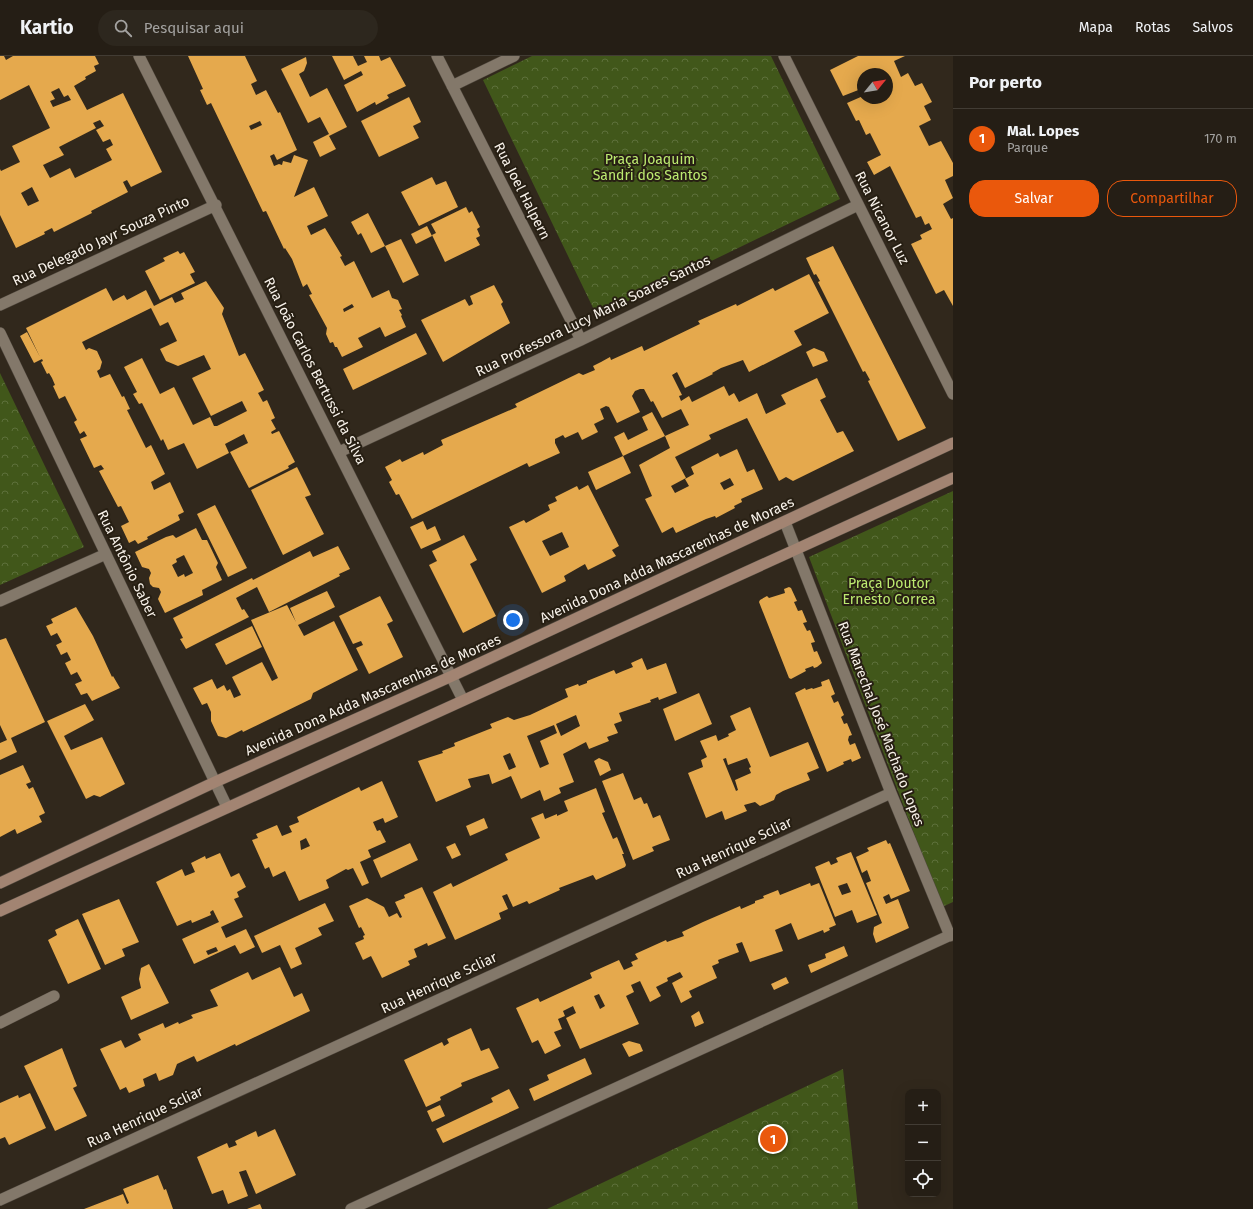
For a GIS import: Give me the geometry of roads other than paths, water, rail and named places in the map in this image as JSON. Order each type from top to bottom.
[{"type":"main road","name":"Avenida Dona Adda Mascarenhas de Moraes","points":[[0,882],[215,782],[452,676],[953,443]]},
{"type":"main road","points":[[0,911],[953,478]]},
{"type":"street","name":"Rua João Carlos Bertussi da Silva","points":[[139,56],[216,205],[463,700]]},
{"type":"street","name":"Rua Joel Halpern","points":[[437,56],[581,340]]},
{"type":"street","points":[[452,86],[514,56]]},
{"type":"street","name":"Rua Nicanor Luz","points":[[784,56],[953,394]]},
{"type":"street","name":"Rua Delegado Jayr Souza Pinto","points":[[0,305],[216,205]]},
{"type":"street","name":"Rua Professora Lucy Maria Soares Santos","points":[[339,452],[581,340],[858,205]]},
{"type":"street","name":"Rua Antônio Saber","points":[[0,333],[227,807]]},
{"type":"street","name":"Rua Marechal José Machado Lopes","points":[[785,522],[797,549],[891,793],[951,935]]},
{"type":"street","points":[[0,601],[106,554]]},
{"type":"street","name":"Rua Henrique Scliar","points":[[0,1200],[891,793]]},
{"type":"street","points":[[351,1209],[951,935]]},
{"type":"street","points":[[0,1023],[54,996]]},
{"type":"place","name":"Mal. Lopes","points":[[773,1139]]},
{"type":"park label","name":"Praça Joaquim Sandri dos Santos","points":[[650,168]]},
{"type":"park label","name":"Praça Doutor Ernesto Correa","points":[[889,592]]}]
